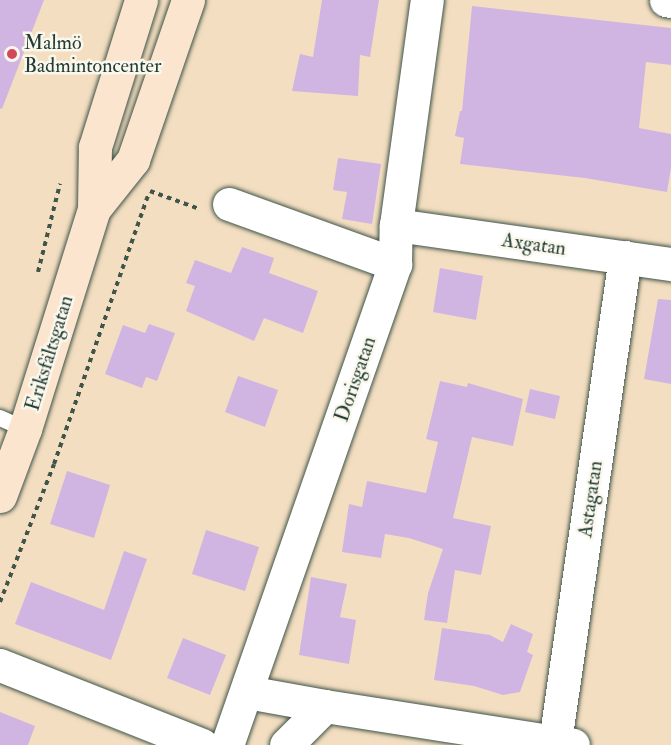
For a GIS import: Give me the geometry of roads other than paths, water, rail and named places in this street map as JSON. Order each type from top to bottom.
[{"type":"street","name":"Eriksfältsgatan","points":[[94,208],[95,147],[141,0]]},
{"type":"street","name":"Eriksfältsgatan","points":[[0,496],[12,423],[94,208],[133,160],[188,0]]},
{"type":"street","name":"Dorisgatan","points":[[227,745],[395,264],[396,225],[427,0]]},
{"type":"street","points":[[666,0],[671,1]]},
{"type":"street","points":[[229,204],[395,264]]},
{"type":"street","name":"Axgatan","points":[[396,225],[671,264]]},
{"type":"street","name":"Astagatan","points":[[564,744],[625,257]]},
{"type":"street","points":[[0,665],[202,745]]},
{"type":"street","points":[[247,692],[564,744]]},
{"type":"street","points":[[286,745],[325,706]]},
{"type":"place","name":"Malmö Badmintoncenter","points":[[12,54]]}]
